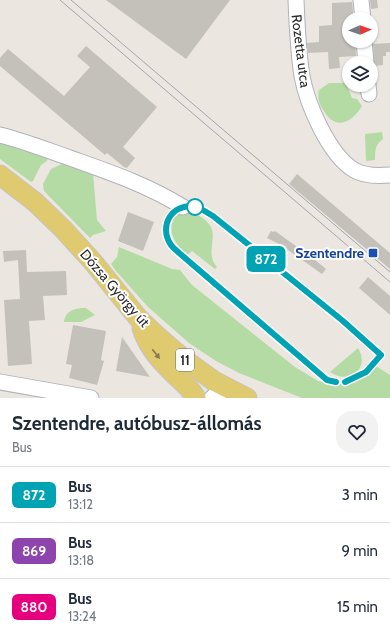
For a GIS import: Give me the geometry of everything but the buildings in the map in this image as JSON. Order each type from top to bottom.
[{"type":"main road","name":"Dózsa György út","points":[[0,175],[35,202],[63,229],[93,262],[139,319],[186,360],[214,381],[238,396]]},
{"type":"main road","points":[[139,319],[146,342],[165,366],[190,390],[196,398]]},
{"type":"street","name":"Rozetta utca","points":[[296,0],[302,77],[318,124],[341,159],[355,171],[371,175],[390,175]]},
{"type":"street","points":[[361,0],[362,12]]},
{"type":"street","points":[[0,135],[26,142],[111,172],[165,196],[183,207]]},
{"type":"street","points":[[0,382],[57,395],[91,398]]},
{"type":"street","points":[[212,398],[214,395],[220,393],[238,396]]},
{"type":"green space","points":[[329,83],[342,83],[342,92],[350,92],[352,98],[357,99],[362,106],[353,117],[338,123],[328,117],[321,106],[318,98],[319,90]]},
{"type":"green space","points":[[382,132],[383,139],[378,143],[376,148],[375,160],[366,161],[365,134]]},
{"type":"green space","points":[[0,141],[47,155],[47,161],[41,165],[33,181],[31,182],[0,159]]},
{"type":"green space","points":[[64,163],[93,173],[97,220],[106,231],[93,235],[90,238],[44,191],[43,184],[51,169]]},
{"type":"green space","points":[[192,212],[205,220],[211,228],[213,233],[212,256],[213,262],[217,267],[215,269],[192,251],[187,255],[175,241],[171,231],[173,219],[177,213]]},
{"type":"green space","points":[[119,247],[172,269],[180,270],[192,285],[295,367],[318,381],[335,384],[354,383],[364,377],[376,366],[390,375],[390,398],[302,398],[239,373],[216,361],[189,343],[148,307],[116,271],[111,264],[117,257]]},
{"type":"green space","points":[[86,308],[95,315],[81,322],[64,322],[66,315],[72,310]]},
{"type":"green space","points":[[358,348],[362,362],[356,373],[344,377],[337,376],[330,372]]},
{"type":"tram line","points":[[60,0],[390,282]]},
{"type":"tram line","points":[[71,0],[390,272]]},
{"type":"bus line","name":"872","points":[[336,382],[327,380],[185,260],[171,245],[167,234],[167,222],[173,212],[183,207],[196,207],[213,216],[343,321],[381,355],[366,372],[345,382]]},
{"type":"place","name":"Szentendre","points":[[373,253]]}]
